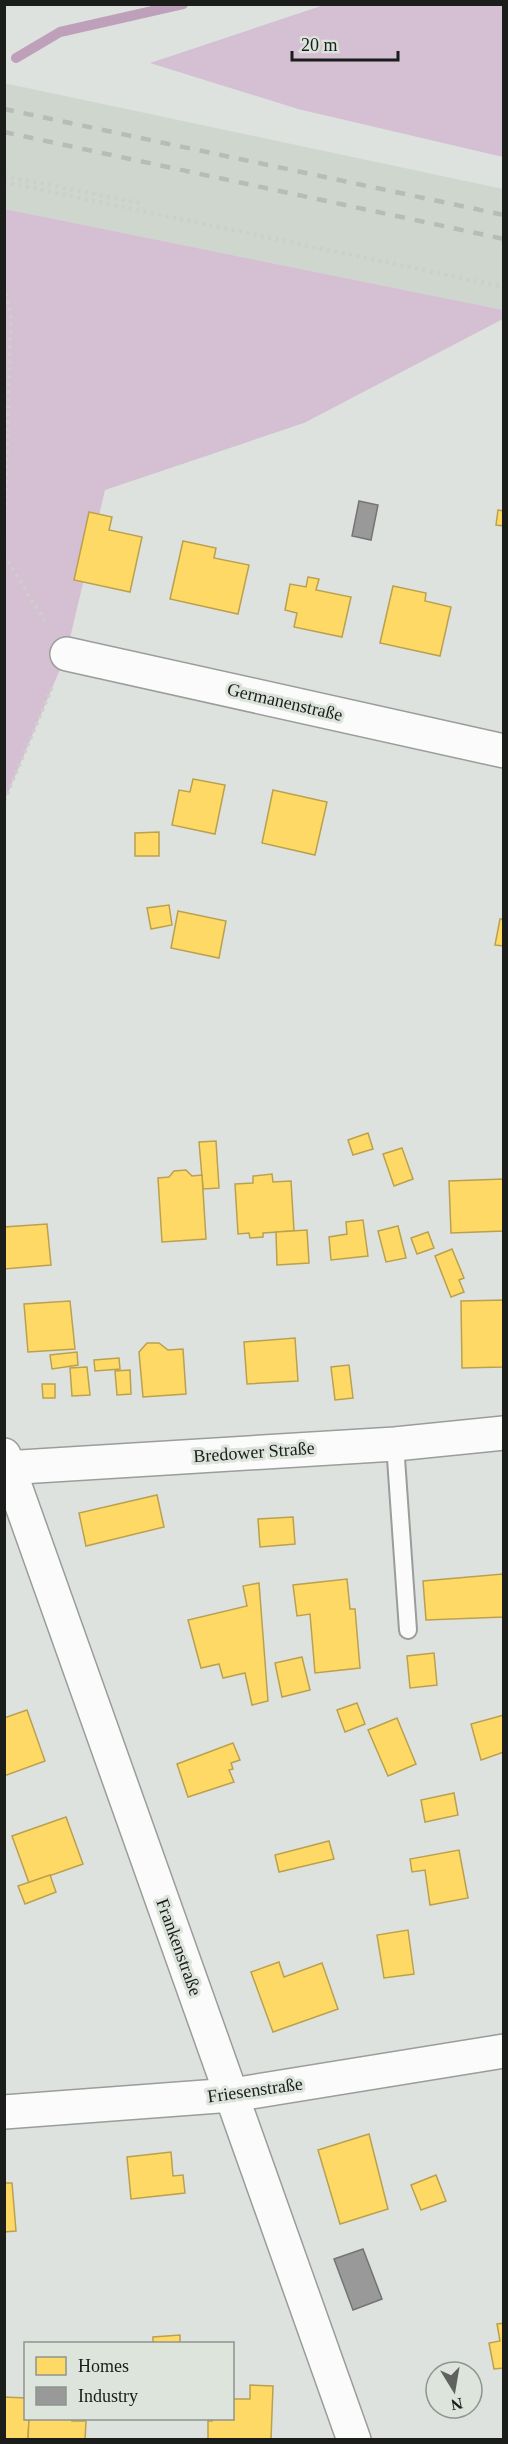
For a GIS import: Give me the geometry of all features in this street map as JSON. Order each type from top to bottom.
[{"type":"street","name":"Germanenstraße","points":[[67,654],[504,751]]},
{"type":"street","name":"Bredower Straße","points":[[6,1464],[394,1444],[504,1433]]},
{"type":"street","name":"Frankenstraße","points":[[6,1464],[354,2439]]},
{"type":"street","name":"Friesenstraße","points":[[4,2112],[232,2095],[504,2050]]},
{"type":"lane","points":[[394,1444],[408,1630]]},
{"type":"path","points":[[4,176],[140,203]]},
{"type":"path","points":[[4,182],[504,287]]},
{"type":"path","points":[[4,286],[11,318],[4,547]]},
{"type":"path","points":[[4,555],[67,654],[4,801]]},
{"type":"shaded area","points":[[324,5],[503,5],[503,157],[298,109],[150,63]]},
{"type":"shaded area","points":[[4,83],[503,189],[503,310],[5,209]]},
{"type":"shaded area","points":[[5,209],[503,310],[503,319],[304,423],[105,490],[66,655],[5,800]]},
{"type":"building: Homes","points":[[498,510],[504,511],[504,526],[496,525]]},
{"type":"building: Homes","points":[[89,512],[112,517],[109,530],[142,537],[130,592],[74,580]]},
{"type":"building: Homes","points":[[183,541],[216,548],[214,558],[249,565],[238,614],[170,599]]},
{"type":"building: Homes","points":[[308,577],[319,579],[316,590],[351,597],[342,637],[294,627],[297,613],[285,610],[290,584],[306,587]]},
{"type":"building: Homes","points":[[393,586],[426,593],[425,601],[451,607],[440,656],[380,643]]},
{"type":"building: Homes","points":[[193,779],[225,785],[215,834],[172,825],[179,790],[190,792]]},
{"type":"building: Homes","points":[[273,790],[327,802],[315,855],[262,843]]},
{"type":"building: Homes","points":[[159,832],[159,856],[135,856],[135,833]]},
{"type":"building: Homes","points":[[169,905],[172,925],[151,929],[147,908]]},
{"type":"building: Homes","points":[[178,911],[226,921],[219,958],[171,948]]},
{"type":"building: Homes","points":[[500,919],[504,919],[504,946],[495,945]]},
{"type":"building: Homes","points":[[368,1133],[373,1149],[353,1155],[348,1140]]},
{"type":"building: Homes","points":[[216,1141],[219,1188],[203,1189],[199,1142]]},
{"type":"building: Homes","points":[[402,1148],[413,1179],[394,1186],[383,1154]]},
{"type":"building: Homes","points":[[186,1170],[192,1176],[202,1175],[206,1239],[162,1242],[158,1178],[169,1177],[174,1171]]},
{"type":"building: Homes","points":[[272,1174],[273,1182],[291,1181],[294,1231],[263,1233],[263,1237],[250,1238],[249,1233],[238,1234],[235,1184],[253,1183],[253,1176]]},
{"type":"building: Homes","points":[[504,1179],[504,1231],[451,1233],[449,1181]]},
{"type":"building: Homes","points":[[363,1220],[368,1256],[331,1260],[329,1237],[347,1234],[346,1222]]},
{"type":"building: Homes","points":[[47,1224],[51,1265],[4,1269],[4,1227]]},
{"type":"building: Homes","points":[[398,1226],[406,1258],[386,1262],[378,1231]]},
{"type":"building: Homes","points":[[307,1230],[309,1263],[277,1265],[276,1232]]},
{"type":"building: Homes","points":[[428,1232],[434,1248],[417,1254],[411,1238]]},
{"type":"building: Homes","points":[[452,1249],[464,1278],[459,1280],[464,1292],[451,1297],[435,1256]]},
{"type":"building: Homes","points":[[504,1300],[504,1367],[462,1368],[461,1301]]},
{"type":"building: Homes","points":[[70,1301],[75,1349],[28,1352],[24,1304]]},
{"type":"building: Homes","points":[[295,1338],[298,1381],[247,1384],[244,1342]]},
{"type":"building: Homes","points":[[147,1343],[159,1343],[168,1350],[183,1349],[186,1394],[143,1397],[139,1352]]},
{"type":"building: Homes","points":[[77,1352],[78,1365],[52,1369],[50,1355]]},
{"type":"building: Homes","points":[[119,1358],[120,1369],[95,1371],[94,1360]]},
{"type":"building: Homes","points":[[349,1365],[353,1398],[335,1400],[331,1367]]},
{"type":"building: Homes","points":[[87,1367],[90,1395],[72,1396],[70,1368]]},
{"type":"building: Homes","points":[[130,1370],[131,1394],[117,1395],[115,1371]]},
{"type":"building: Homes","points":[[42,1384],[55,1384],[55,1398],[43,1398]]},
{"type":"building: Homes","points":[[157,1495],[164,1527],[86,1546],[79,1513]]},
{"type":"building: Homes","points":[[293,1517],[295,1544],[260,1547],[258,1519]]},
{"type":"building: Homes","points":[[503,1574],[504,1617],[426,1620],[423,1581]]},
{"type":"building: Homes","points":[[347,1579],[350,1609],[355,1609],[360,1668],[315,1673],[310,1614],[297,1616],[293,1585]]},
{"type":"building: Homes","points":[[259,1583],[268,1701],[252,1705],[245,1673],[223,1678],[219,1664],[201,1668],[188,1620],[247,1606],[243,1586]]},
{"type":"building: Homes","points":[[434,1653],[437,1685],[410,1688],[407,1656]]},
{"type":"building: Homes","points":[[302,1657],[310,1690],[282,1697],[275,1663]]},
{"type":"building: Homes","points":[[357,1703],[365,1724],[345,1732],[337,1710]]},
{"type":"building: Homes","points":[[27,1710],[45,1761],[4,1776],[4,1718]]},
{"type":"building: Homes","points":[[504,1715],[504,1752],[481,1760],[471,1724]]},
{"type":"building: Homes","points":[[397,1718],[416,1764],[388,1776],[368,1730]]},
{"type":"building: Homes","points":[[233,1743],[240,1760],[231,1763],[233,1769],[229,1770],[234,1782],[188,1797],[177,1764]]},
{"type":"building: Homes","points":[[454,1793],[458,1815],[425,1822],[421,1800]]},
{"type":"building: Homes","points":[[66,1817],[83,1864],[29,1883],[12,1836]]},
{"type":"building: Homes","points":[[329,1841],[334,1859],[279,1872],[275,1855]]},
{"type":"building: Homes","points":[[459,1850],[468,1898],[430,1905],[425,1870],[412,1872],[410,1859]]},
{"type":"building: Homes","points":[[50,1875],[56,1892],[25,1904],[18,1886]]},
{"type":"building: Homes","points":[[408,1930],[414,1974],[384,1978],[377,1935]]},
{"type":"building: Homes","points":[[279,1962],[284,1977],[322,1963],[338,2009],[273,2032],[251,1972]]},
{"type":"building: Homes","points":[[369,2134],[388,2209],[340,2224],[318,2150]]},
{"type":"building: Homes","points":[[171,2152],[173,2176],[183,2175],[185,2193],[131,2199],[127,2157]]},
{"type":"building: Homes","points":[[436,2175],[446,2201],[421,2210],[411,2185]]},
{"type":"building: Homes","points":[[4,2183],[12,2183],[16,2231],[4,2232]]},
{"type":"building: Homes","points":[[504,2323],[504,2368],[494,2369],[489,2343],[500,2341],[497,2324]]},
{"type":"building: Homes","points":[[180,2335],[180,2342],[153,2342],[153,2337]]},
{"type":"building: Homes","points":[[250,2385],[273,2386],[271,2440],[208,2440],[208,2421],[234,2420],[234,2399],[250,2399]]},
{"type":"building: Homes","points":[[4,2397],[24,2398],[24,2420],[29,2420],[28,2440],[4,2440]]},
{"type":"building: Homes","points":[[29,2420],[86,2421],[85,2440],[28,2440]]},
{"type":"building: Industry","points":[[359,501],[378,505],[371,540],[352,536]]},
{"type":"building: Industry","points":[[363,2249],[382,2299],[353,2310],[334,2259]]},
{"type":"waterway","points":[[16,58],[60,32],[183,4]]},
{"type":"railway","points":[[4,109],[504,215]]},
{"type":"railway","points":[[4,132],[504,239]]}]
